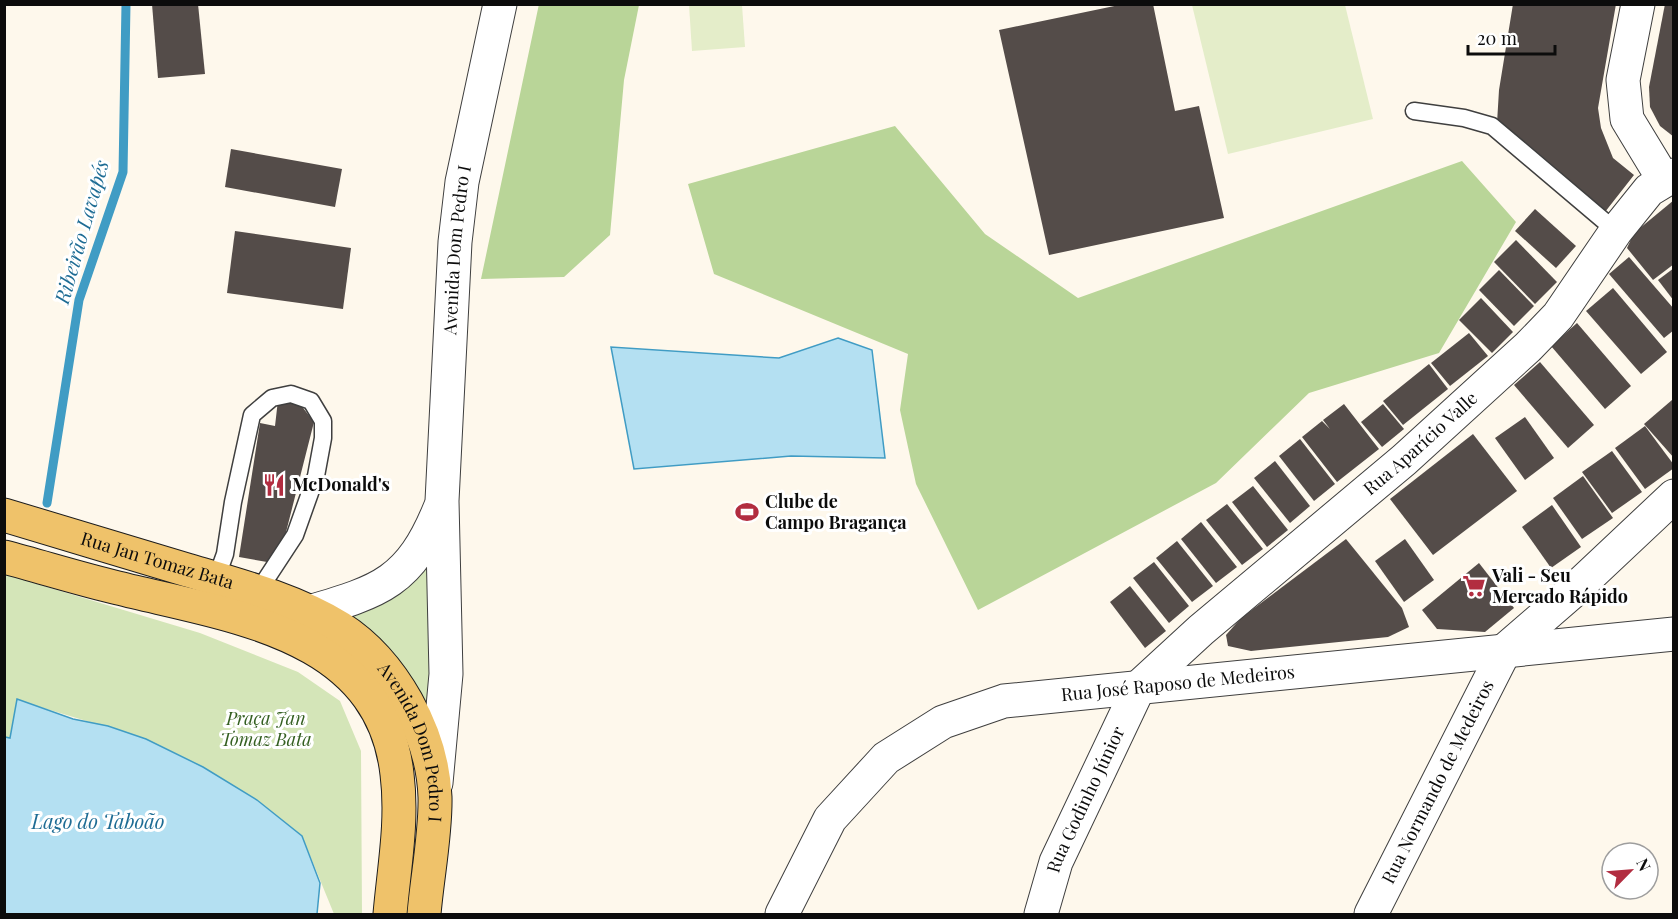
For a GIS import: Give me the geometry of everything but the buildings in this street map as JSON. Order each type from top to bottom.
[{"type":"main road","name":"Rua Jan Tomaz Bata","points":[[4,515],[257,592],[300,624]]},
{"type":"main road","name":"Rua Jan Tomaz Bata","points":[[4,557],[118,588],[213,610],[300,624]]},
{"type":"main road","name":"Avenida Dom Pedro I","points":[[300,624],[341,629],[381,665],[409,702],[425,743],[435,796],[424,915]]},
{"type":"main road","name":"Avenida Dom Pedro I","points":[[300,624],[367,694],[386,729],[397,773],[399,816],[390,915]]},
{"type":"street","name":"Avenida Dom Pedro I","points":[[442,501],[455,242],[462,182],[500,4]]},
{"type":"street","points":[[1638,4],[1623,80],[1627,119],[1669,177]]},
{"type":"street","name":"Rua Aparício Valle","points":[[1139,687],[1245,592],[1404,460],[1528,347],[1558,316],[1616,231],[1649,190],[1669,177]]},
{"type":"street","points":[[1505,650],[1572,592],[1674,496]]},
{"type":"street","points":[[300,624],[362,597],[405,570],[426,541],[442,501]]},
{"type":"street","points":[[435,796],[446,674],[442,501]]},
{"type":"street","name":"Rua José Raposo de Medeiros","points":[[782,915],[830,819],[886,758],[943,722],[1004,701],[1674,634]]},
{"type":"street","name":"Rua Normando de Medeiros","points":[[1371,915],[1505,650]]},
{"type":"street","name":"Rua Godinho Júnior","points":[[1041,915],[1056,862],[1139,687]]},
{"type":"lane","points":[[1414,111],[1464,118],[1492,126],[1616,231]]},
{"type":"lane","points":[[216,579],[225,554],[233,502],[252,415],[272,398],[291,394],[311,401],[323,421],[323,438],[316,476],[295,535],[257,592]]},
{"type":"green space","points":[[539,4],[639,5],[624,80],[610,235],[564,277],[481,279]]},
{"type":"green space","points":[[689,5],[742,5],[745,47],[692,51]]},
{"type":"green space","points":[[1192,5],[1345,5],[1373,119],[1228,154]]},
{"type":"green space","points":[[895,126],[985,234],[1078,298],[1462,161],[1516,222],[1439,353],[1309,393],[1216,483],[978,610],[916,484],[900,410],[908,354],[714,274],[688,184]]},
{"type":"green space","points":[[428,558],[431,633],[430,707],[416,687],[343,621],[373,607]]},
{"type":"green space","name":"Praça Jan Tomaz Bata","points":[[4,574],[200,633],[298,672],[340,701],[361,751],[362,914],[334,914],[302,836],[257,800],[203,767],[146,739],[17,700],[10,738],[5,737]]},
{"type":"water","points":[[838,338],[872,350],[885,458],[791,456],[634,469],[611,347],[779,358]]},
{"type":"water","name":"Lago do Taboão","points":[[17,699],[73,719],[108,726],[146,739],[203,767],[257,800],[302,836],[320,883],[317,914],[5,914],[5,737],[10,738]]},
{"type":"waterway","name":"Ribeirão Lavapés","points":[[47,503],[79,300],[123,172],[126,4]]},
{"type":"place","name":"McDonald's","points":[[274,485]]},
{"type":"place","name":"Clube de Campo Bragança","points":[[747,512]]},
{"type":"place","name":"Vali - Seu Mercado Rápido","points":[[1474,586]]}]
